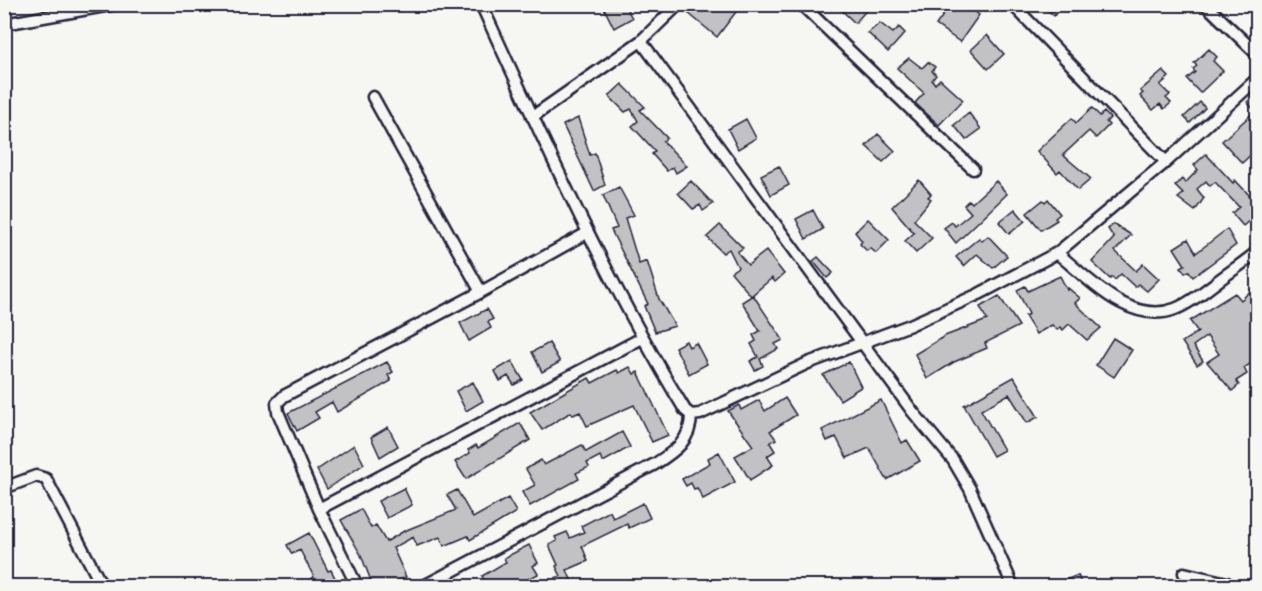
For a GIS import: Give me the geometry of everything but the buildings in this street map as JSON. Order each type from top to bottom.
[{"type":"street","points":[[4,24],[116,4]]},
{"type":"street","points":[[481,4],[587,233],[642,339],[685,410],[691,415],[700,414],[808,363],[861,341],[910,325],[1057,253],[1166,162],[1257,78]]},
{"type":"street","points":[[532,117],[641,41],[679,4]]},
{"type":"street","points":[[801,4],[974,169]]},
{"type":"street","points":[[1012,4],[1166,162]]},
{"type":"street","points":[[1205,4],[1257,55]]},
{"type":"street","points":[[641,41],[861,341],[952,460],[970,489],[1012,586]]},
{"type":"street","points":[[373,97],[481,292]]},
{"type":"street","points":[[357,586],[319,509],[278,412],[278,404],[284,396],[587,233]]},
{"type":"street","points":[[1057,253],[1108,295],[1127,306],[1149,312],[1163,312],[1190,301],[1257,251]]},
{"type":"street","points":[[319,509],[642,339]]},
{"type":"street","points":[[424,586],[655,464],[687,439],[691,428],[691,415]]},
{"type":"street","points":[[4,488],[36,476],[46,479],[102,586]]},
{"type":"street","points":[[1184,573],[1227,583],[1230,586]]}]
